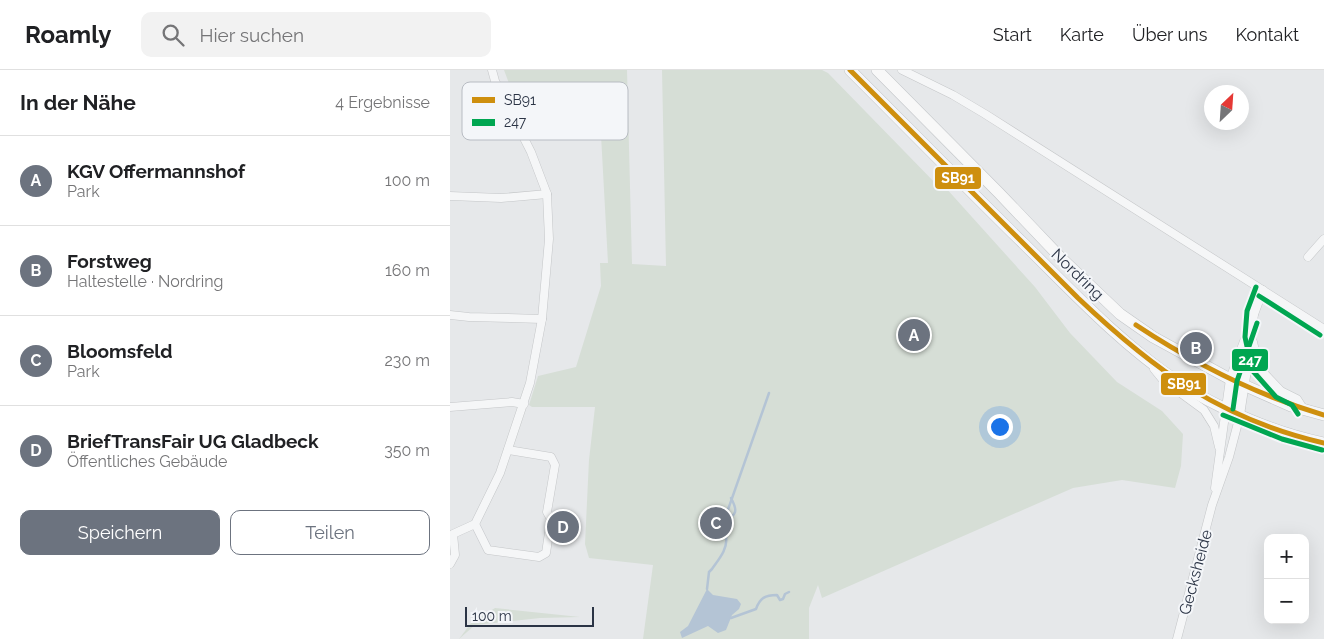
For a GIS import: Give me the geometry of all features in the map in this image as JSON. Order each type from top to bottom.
[{"type":"main road","name":"Nordring","points":[[850,70],[1082,301],[1145,358],[1176,381],[1240,415],[1284,432],[1324,443]]},
{"type":"main road","name":"Nordring","points":[[877,70],[1060,257],[1120,314],[1153,337],[1230,379],[1261,394],[1304,410],[1324,415]]},
{"type":"street","points":[[492,70],[496,82]]},
{"type":"street","points":[[902,70],[953,95],[986,114],[1324,329]]},
{"type":"street","points":[[450,564],[455,555],[453,534],[475,524],[500,473],[530,383],[542,319],[549,239],[547,194],[525,140]]},
{"type":"street","points":[[450,196],[501,198],[547,194]]},
{"type":"street","points":[[1308,257],[1324,239]]},
{"type":"street","name":"Gecksheide","points":[[1212,504],[1230,379],[1263,290]]},
{"type":"street","name":"Gecksheide","points":[[1177,639],[1212,504],[1229,457],[1240,415],[1252,338],[1254,312]]},
{"type":"street","points":[[450,315],[542,319]]},
{"type":"street","points":[[1252,338],[1259,368],[1281,391],[1298,400],[1304,410]]},
{"type":"street","name":"Nordring","points":[[1145,358],[1163,380],[1204,410],[1214,426],[1220,451]]},
{"type":"street","points":[[450,407],[512,402],[524,404]]},
{"type":"street","points":[[475,524],[488,550],[539,557],[546,553],[551,519],[547,512],[555,465],[551,458],[508,450]]},
{"type":"shaded area","points":[[504,70],[627,70],[627,82],[508,82]]},
{"type":"shaded area","points":[[662,70],[822,70],[828,73],[942,190],[945,187],[1035,287],[1070,333],[1117,382],[1162,411],[1183,434],[1181,466],[1175,488],[1122,480],[1073,488],[822,598],[818,585],[809,608],[809,639],[643,639],[653,565],[589,558],[585,544],[589,460],[595,407],[532,407],[529,405],[538,376],[576,367],[601,286],[600,263],[608,263],[601,140],[628,140],[628,109],[632,264],[666,266]]},
{"type":"shaded area","points":[[495,608],[580,617],[540,618],[475,625],[459,639],[471,623]]},
{"type":"water","points":[[707,589],[713,595],[737,599],[741,604],[739,609],[732,615],[726,630],[718,633],[708,626],[682,638],[680,632],[688,626]]},
{"type":"waterway","points":[[707,589],[709,572],[720,558],[726,546],[724,521],[769,393]]},
{"type":"waterway","points":[[724,521],[732,517],[735,512],[735,506],[731,498]]},
{"type":"waterway","points":[[731,618],[756,609],[759,602],[766,597],[777,595],[780,600],[789,592]]},
{"type":"transit line","name":"SB91","points":[[850,70],[1078,298],[1134,348],[1190,388],[1220,406],[1287,433],[1324,443]]},
{"type":"transit line","name":"247","points":[[1256,287],[1247,311],[1245,337],[1252,370],[1276,397],[1292,405],[1298,414]]},
{"type":"transit line","name":"247","points":[[1259,296],[1320,335]]},
{"type":"transit line","name":"247","points":[[1233,409],[1237,381],[1257,323]]},
{"type":"transit line","name":"SB91","points":[[1136,325],[1181,353],[1227,377],[1274,398],[1324,415]]},
{"type":"transit line","name":"247","points":[[1223,415],[1282,439],[1322,450]]},
{"type":"place","name":"KGV Offermannshof","points":[[914,335]]},
{"type":"place","name":"Forstweg","points":[[1196,348]]},
{"type":"place","name":"Bloomsfeld","points":[[716,523]]},
{"type":"place","name":"BriefTransFair UG Gladbeck","points":[[563,527]]}]
